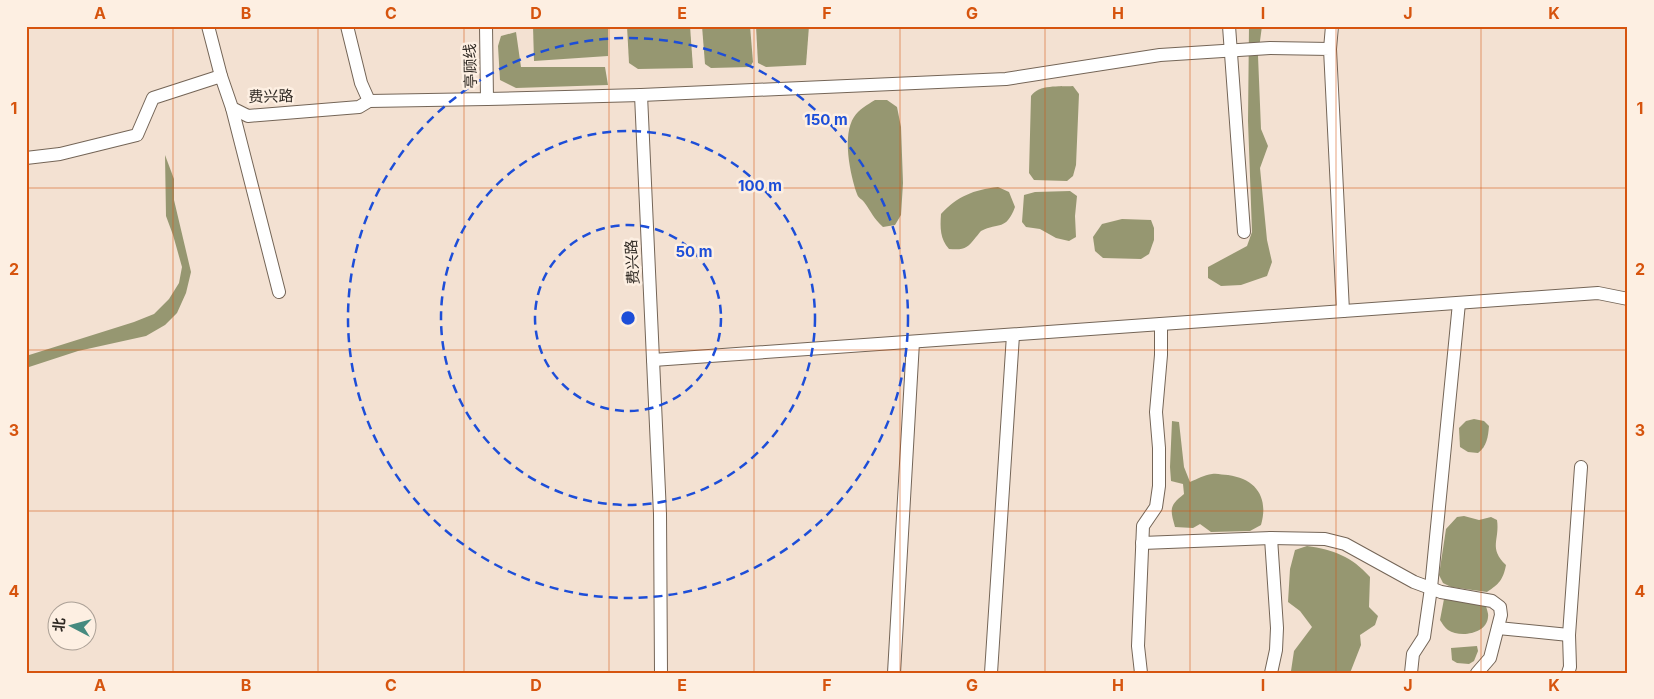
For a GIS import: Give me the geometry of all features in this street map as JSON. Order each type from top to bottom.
[{"type":"street","name":"费兴路","points":[[208,26],[221,76],[232,108],[248,116],[359,108],[369,102],[641,95],[660,514],[661,673]]},
{"type":"street","points":[[347,26],[361,83],[369,102]]},
{"type":"street","name":"亭顾线","points":[[483,99],[486,26]]},
{"type":"street","points":[[1229,26],[1233,50],[1244,232]]},
{"type":"street","points":[[1332,26],[1330,49],[1343,311]]},
{"type":"street","points":[[641,95],[1006,79],[1160,55],[1270,48],[1330,49]]},
{"type":"street","points":[[26,158],[60,154],[137,135],[153,98],[221,76]]},
{"type":"street","points":[[232,108],[278,292]]},
{"type":"street","points":[[653,360],[1598,293],[1628,299]]},
{"type":"street","points":[[1411,673],[1413,654],[1424,637],[1431,588],[1459,303]]},
{"type":"street","points":[[1141,673],[1138,646],[1142,526],[1156,507],[1159,486],[1159,448],[1156,412],[1161,324]]},
{"type":"street","points":[[991,673],[1013,335]]},
{"type":"street","points":[[894,673],[913,342]]},
{"type":"street","points":[[1568,673],[1570,667],[1569,635],[1582,467]]},
{"type":"street","points":[[1271,538],[1277,628],[1276,650],[1271,673]]},
{"type":"street","points":[[1142,544],[1271,538],[1325,539],[1345,544],[1414,582],[1441,592],[1492,601],[1500,607],[1501,615],[1490,658],[1477,673]]},
{"type":"street","points":[[1498,628],[1569,635]]},
{"type":"shaded area","points":[[533,26],[608,26],[608,56],[534,61]]},
{"type":"shaded area","points":[[627,26],[690,26],[693,68],[638,69],[629,63]]},
{"type":"shaded area","points":[[702,26],[750,26],[753,62],[750,67],[711,68],[705,64]]},
{"type":"shaded area","points":[[756,26],[809,26],[806,65],[766,67],[758,63]]},
{"type":"shaded area","points":[[1249,26],[1262,26],[1258,56],[1261,129],[1268,146],[1260,168],[1267,240],[1272,262],[1267,276],[1241,285],[1221,286],[1208,278],[1208,267],[1247,246],[1252,232],[1248,121]]},
{"type":"shaded area","points":[[516,32],[521,67],[605,67],[608,85],[516,88],[500,80],[498,46],[501,36]]},
{"type":"shaded area","points":[[1073,86],[1079,94],[1076,165],[1073,176],[1067,181],[1034,180],[1029,173],[1031,96],[1044,88]]},
{"type":"shaded area","points":[[875,100],[887,100],[897,107],[901,127],[903,183],[901,215],[895,225],[883,227],[858,195],[848,155],[850,125],[861,109]]},
{"type":"shaded area","points":[[165,155],[174,179],[174,200],[191,272],[186,293],[177,313],[165,325],[146,336],[78,351],[26,368],[26,356],[134,322],[154,314],[169,299],[179,283],[182,267],[166,216]]},
{"type":"shaded area","points":[[998,187],[1009,192],[1015,207],[1012,215],[1005,223],[981,231],[965,248],[949,249],[941,233],[941,214],[966,195]]},
{"type":"shaded area","points":[[1070,191],[1077,196],[1075,216],[1076,237],[1069,241],[1056,238],[1040,229],[1026,227],[1022,222],[1024,195],[1035,192]]},
{"type":"shaded area","points":[[1122,219],[1151,220],[1154,228],[1154,240],[1149,254],[1141,259],[1103,258],[1095,251],[1093,237],[1102,224]]},
{"type":"shaded area","points":[[1474,419],[1484,421],[1489,426],[1485,444],[1478,453],[1468,452],[1460,447],[1459,428],[1466,421]]},
{"type":"shaded area","points":[[1172,421],[1179,422],[1184,467],[1190,482],[1203,476],[1214,474],[1238,477],[1253,485],[1258,491],[1263,506],[1261,525],[1250,531],[1211,532],[1200,524],[1193,528],[1175,527],[1172,508],[1184,494],[1183,484],[1171,481]]},
{"type":"shaded area","points":[[1464,516],[1479,520],[1491,517],[1497,520],[1497,554],[1506,565],[1500,581],[1487,592],[1451,587],[1443,583],[1439,575],[1446,529],[1457,517]]},
{"type":"shaded area","points":[[1307,546],[1342,555],[1356,564],[1370,577],[1369,607],[1378,616],[1375,625],[1360,635],[1361,645],[1350,673],[1291,671],[1294,651],[1312,627],[1300,611],[1288,602],[1290,569],[1295,550]]},
{"type":"shaded area","points":[[1444,599],[1486,605],[1488,616],[1486,623],[1478,631],[1472,633],[1459,634],[1448,630],[1440,620]]},
{"type":"shaded area","points":[[1477,646],[1478,651],[1474,661],[1469,664],[1457,663],[1452,660],[1451,648]]}]
